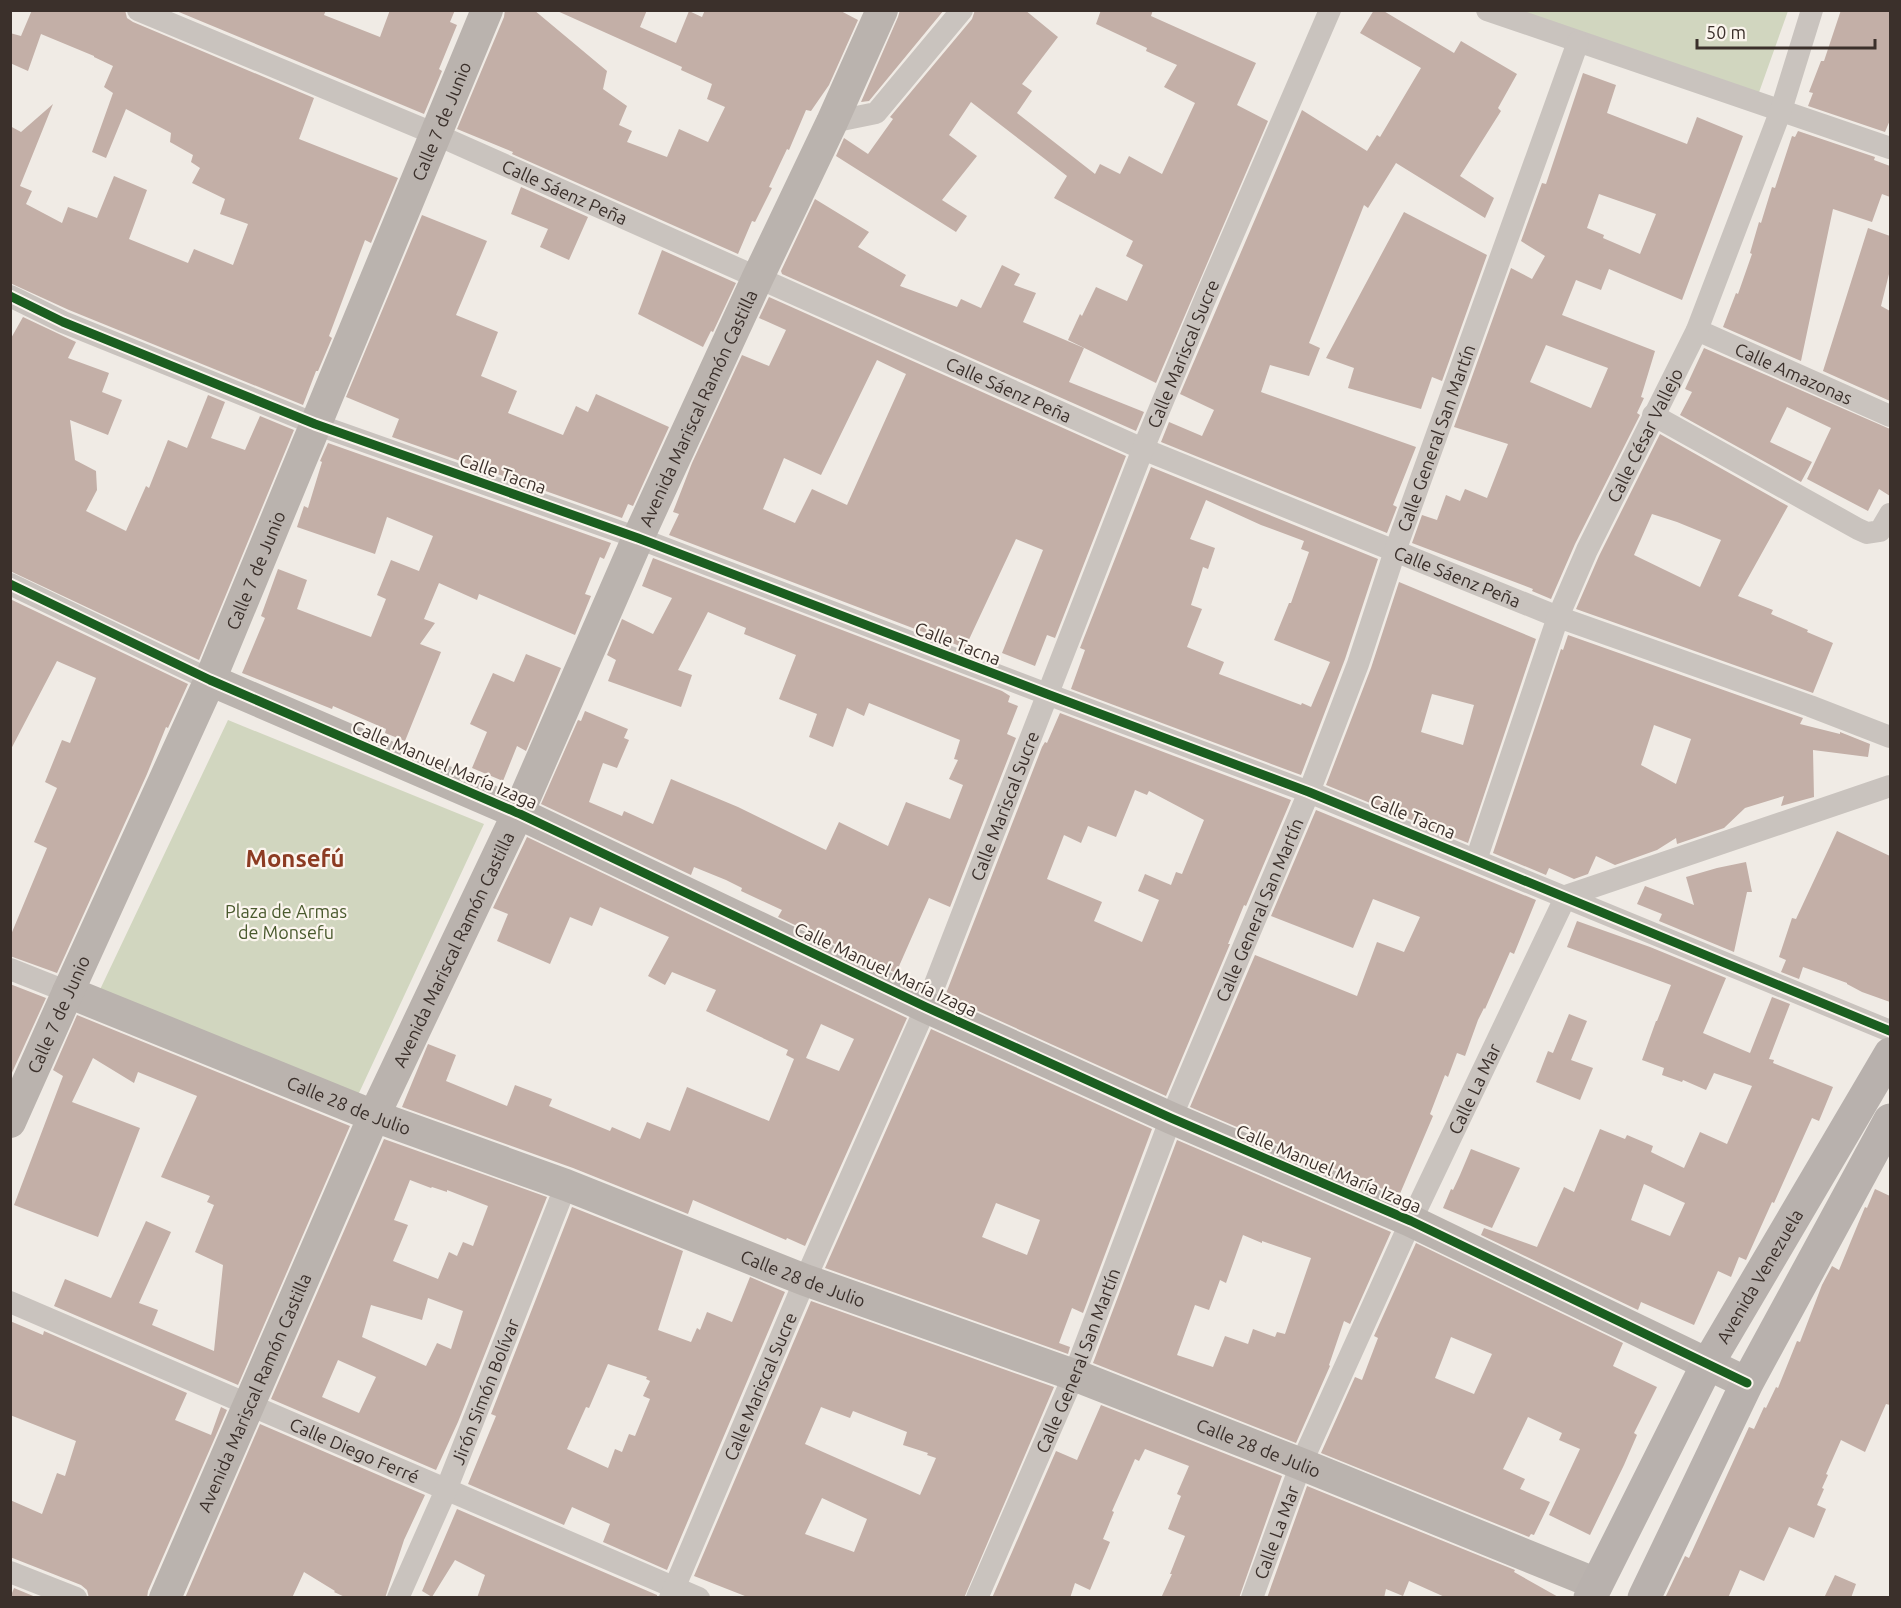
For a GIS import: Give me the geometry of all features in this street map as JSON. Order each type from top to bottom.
[{"type":"main road","name":"Avenida Venezuela","points":[[1594,1591],[1707,1365],[1890,1054]]},
{"type":"main road","name":"Avenida Venezuela","points":[[1644,1598],[1747,1383],[1890,1120]]},
{"type":"street","name":"Calle Sáenz Peña","points":[[138,10],[435,134],[1143,449],[1558,617],[1810,706],[1890,737]]},
{"type":"street","name":"Calle 7 de Junio","points":[[10,1122],[210,680],[487,10]]},
{"type":"street","name":"Avenida Mariscal Ramón Castilla","points":[[165,1598],[374,1116],[518,813],[638,538],[882,10]]},
{"type":"street","points":[[832,122],[876,114],[962,10]]},
{"type":"street","name":"Calle Mariscal Sucre","points":[[673,1592],[805,1280],[926,1007],[1143,449],[1330,10]]},
{"type":"street","points":[[1487,10],[1890,148]]},
{"type":"street","name":"Calle César Vallejo","points":[[1476,860],[1558,617],[1587,550],[1697,330],[1781,110],[1812,10]]},
{"type":"street","name":"Calle General San Martín","points":[[977,1598],[1074,1376],[1171,1118],[1309,792],[1358,664],[1395,550],[1578,42]]},
{"type":"street","name":"Calle Tacna","points":[[10,296],[63,322],[315,424],[638,538],[1309,792],[1890,1031]]},
{"type":"street","name":"Calle Amazonas","points":[[1697,330],[1890,416]]},
{"type":"street","points":[[1653,415],[1858,530],[1872,533],[1880,531],[1888,519]]},
{"type":"street","name":"Calle Manuel María Izaga","points":[[10,584],[210,680],[518,813],[926,1007],[1171,1118],[1411,1221],[1747,1383]]},
{"type":"street","points":[[1566,896],[1890,786]]},
{"type":"street","name":"Calle La Mar","points":[[1252,1598],[1301,1464],[1411,1221],[1566,896]]},
{"type":"street","name":"Calle 28 de Julio","points":[[10,969],[374,1116],[566,1185],[805,1280],[1074,1376],[1301,1464],[1594,1591]]},
{"type":"street","name":"Jirón Simón Bolívar","points":[[398,1598],[446,1490],[566,1185]]},
{"type":"street","name":"Calle Diego Ferré","points":[[10,1302],[446,1490],[673,1592],[699,1598]]},
{"type":"street","points":[[10,1572],[76,1598]]},
{"type":"green space","points":[[1516,11],[1788,11],[1757,98]]},
{"type":"green space","name":"Plaza de Armas de Monsefu","points":[[228,720],[484,824],[352,1108],[96,998]]},
{"type":"building","points":[[32,10],[125,10],[127,18],[133,22],[314,98],[299,139],[398,178],[371,243],[365,240],[329,336],[332,338],[303,405],[69,310],[10,283],[10,126],[21,132],[53,104],[20,186],[32,191],[26,204],[62,223],[68,207],[97,218],[114,176],[147,190],[129,239],[188,263],[194,249],[233,265],[248,224],[220,214],[225,199],[192,183],[200,168],[191,162],[193,155],[170,142],[171,133],[126,109],[106,158],[92,152],[113,93],[104,87],[113,66],[41,34],[28,71],[10,63],[10,33],[21,36]]},
{"type":"building","points":[[174,10],[326,10],[324,15],[380,37],[390,10],[455,10],[450,22],[457,25],[439,69],[442,71],[424,114]]},
{"type":"building","points":[[505,10],[534,10],[607,71],[603,89],[627,106],[619,125],[632,131],[627,142],[667,157],[679,129],[708,142],[725,107],[707,99],[712,84],[681,70],[682,67],[555,10],[647,10],[640,27],[676,43],[689,11],[702,17],[705,10],[839,10],[858,20],[829,85],[811,111],[806,110],[789,150],[787,149],[769,187],[772,188],[755,222],[752,221],[738,254],[457,129]]},
{"type":"building","points":[[900,10],[944,10],[869,101],[861,102],[898,17]]},
{"type":"building","points":[[975,10],[1025,10],[1058,37],[1022,84],[1032,91],[1017,113],[1095,174],[1100,164],[1120,174],[1129,156],[1162,174],[1195,103],[1164,87],[1177,65],[1096,24],[1101,10],[1153,10],[1151,16],[1256,63],[1237,105],[1268,121],[1156,383],[1068,340],[1096,287],[1127,301],[1143,265],[1126,256],[1133,241],[1054,198],[1067,176],[971,102],[949,135],[977,156],[942,200],[967,216],[956,232],[836,156],[844,138],[868,154],[893,119],[890,117],[972,19]]},
{"type":"building","points":[[1374,10],[1382,10],[1454,53],[1461,41],[1517,74],[1498,108],[1501,111],[1460,176],[1494,198],[1485,218],[1396,163],[1368,208],[1364,205],[1309,343],[1320,348],[1309,376],[1270,365],[1261,392],[1416,447],[1393,505],[1397,507],[1387,533],[1161,442],[1169,422],[1202,436],[1214,410],[1180,394],[1302,110],[1367,151],[1377,135],[1380,137],[1421,68],[1360,33]]},
{"type":"building","points":[[1841,10],[1890,10],[1890,120],[1885,132],[1808,106],[1813,93],[1809,92],[1821,61],[1824,61]]},
{"type":"building","points":[[1583,73],[1616,85],[1607,113],[1687,144],[1697,117],[1743,136],[1682,300],[1609,269],[1601,290],[1576,280],[1562,315],[1655,351],[1641,397],[1644,398],[1637,413],[1640,415],[1575,544],[1551,599],[1532,591],[1533,589],[1412,543],[1422,515],[1437,520],[1446,495],[1460,501],[1465,489],[1487,498],[1508,444],[1454,427],[1511,268],[1532,279],[1545,256],[1521,241],[1542,183],[1546,184]],"holes":[[[1599,194],[1656,214],[1640,254],[1603,238],[1604,235],[1587,228]],[[1546,345],[1608,368],[1591,408],[1530,382]]]},
{"type":"building","points":[[1798,131],[1875,157],[1874,160],[1890,166],[1890,197],[1882,194],[1872,222],[1833,209],[1801,361],[1723,327],[1752,254],[1750,253],[1759,222],[1761,223],[1772,187],[1775,188],[1792,136],[1795,137]]},
{"type":"building","points":[[521,187],[588,217],[569,260],[540,247],[548,229],[511,214]]},
{"type":"building","points":[[815,199],[869,232],[858,247],[906,275],[900,286],[957,307],[961,299],[981,308],[1002,265],[1020,274],[1014,285],[1036,293],[1023,322],[1084,348],[1069,382],[1144,412],[1136,431],[782,274],[781,271]]},
{"type":"building","points":[[1404,212],[1487,255],[1442,381],[1432,377],[1421,409],[1348,388],[1354,368],[1326,358]]},
{"type":"building","points":[[422,215],[487,241],[456,315],[498,332],[481,376],[517,391],[508,413],[563,435],[576,406],[588,412],[596,394],[669,427],[633,506],[628,504],[622,518],[392,437],[399,419],[346,397]]},
{"type":"building","points":[[1868,228],[1890,236],[1890,270],[1881,306],[1890,311],[1890,401],[1823,371]]},
{"type":"building","points":[[662,250],[736,283],[713,332],[711,331],[703,347],[638,314]]},
{"type":"building","points":[[769,297],[1126,456],[1055,638],[1047,635],[1035,666],[1002,653],[1043,550],[1016,539],[965,648],[669,535],[679,514],[673,512],[692,463],[742,355],[769,366],[786,330],[759,318]],"holes":[[[877,360],[906,374],[847,505],[812,489],[795,523],[763,509],[784,458],[821,475]]]},
{"type":"building","points":[[23,317],[76,342],[68,358],[109,373],[102,392],[122,400],[108,435],[70,420],[75,460],[96,471],[97,490],[86,511],[126,531],[146,486],[149,488],[168,440],[187,448],[208,395],[225,402],[211,438],[245,450],[260,416],[294,430],[199,660],[10,571],[10,340]]},
{"type":"building","points":[[1704,348],[1890,429],[1890,496],[1879,489],[1868,511],[1807,479],[1831,428],[1787,407],[1770,442],[1812,462],[1801,482],[1680,415],[1692,392],[1685,389]]},
{"type":"building","points":[[1660,434],[1788,506],[1738,596],[1773,610],[1771,614],[1833,643],[1813,693],[1576,609],[1599,556]],"holes":[[[1652,514],[1721,540],[1700,587],[1634,555]]]},
{"type":"building","points":[[328,443],[611,543],[604,559],[600,557],[585,594],[591,596],[575,635],[479,594],[477,600],[439,583],[424,619],[435,623],[420,644],[441,652],[405,741],[385,733],[386,729],[333,706],[332,709],[242,673],[265,618],[261,616],[278,569],[307,580],[297,609],[371,637],[386,599],[377,595],[391,560],[419,571],[433,536],[387,517],[375,554],[297,527],[304,506],[308,508],[322,462],[320,461]]},
{"type":"building","points":[[1151,467],[1378,559],[1345,659],[1301,775],[1071,689],[1085,650],[1080,648]],"holes":[[[1206,500],[1261,525],[1304,541],[1301,549],[1309,552],[1291,603],[1289,603],[1274,640],[1330,662],[1311,707],[1219,674],[1224,662],[1187,647],[1202,609],[1191,605],[1203,567],[1208,569],[1215,548],[1190,539]]]},
{"type":"building","points":[[653,558],[1002,691],[1010,696],[1008,702],[1018,706],[1007,734],[1016,738],[950,907],[929,898],[896,973],[778,917],[782,910],[741,891],[742,888],[726,880],[694,867],[691,875],[541,804],[578,720],[581,721],[585,711],[628,729],[624,738],[629,740],[617,768],[603,763],[589,802],[622,816],[624,811],[653,824],[671,779],[738,807],[826,850],[839,822],[888,846],[906,802],[950,819],[963,785],[949,779],[958,760],[954,759],[960,740],[869,703],[864,716],[847,708],[833,747],[809,737],[817,714],[779,699],[796,655],[744,634],[746,628],[708,612],[678,670],[692,675],[681,707],[608,681],[616,660],[607,655],[622,619],[653,634],[672,598],[642,586]]},
{"type":"building","points":[[1399,582],[1536,639],[1468,843],[1326,785],[1371,668]],"holes":[[[1432,694],[1474,705],[1463,745],[1421,732]]]},
{"type":"building","points":[[10,599],[188,684],[168,728],[166,727],[57,973],[10,956],[10,937],[47,848],[34,842],[57,788],[45,782],[62,740],[70,743],[96,678],[57,661],[10,751]]},
{"type":"building","points":[[1568,635],[1803,718],[1800,724],[1840,734],[1840,732],[1870,744],[1868,757],[1813,750],[1814,797],[1781,806],[1784,796],[1745,808],[1724,828],[1677,844],[1676,838],[1657,850],[1615,865],[1596,856],[1588,874],[1574,879],[1549,868],[1546,875],[1493,853],[1561,649],[1563,650]],"holes":[[[1654,725],[1691,739],[1676,784],[1641,765]]]},
{"type":"building","points":[[526,654],[561,668],[526,751],[517,746],[503,781],[472,768],[487,732],[470,724],[493,673],[514,682]]},
{"type":"building","points":[[1060,713],[1291,800],[1246,906],[1244,905],[1166,1096],[945,996],[1042,747],[1045,742],[1047,743]],"holes":[[[1135,790],[1147,795],[1149,791],[1204,820],[1182,874],[1176,872],[1171,885],[1145,874],[1138,891],[1159,900],[1142,942],[1094,921],[1102,902],[1047,879],[1064,835],[1081,843],[1088,826],[1116,837]]]},
{"type":"building","points":[[1316,810],[1536,900],[1514,954],[1510,952],[1478,1020],[1465,1056],[1457,1053],[1448,1077],[1445,1075],[1430,1114],[1433,1116],[1399,1196],[1190,1107],[1255,955],[1357,996],[1377,942],[1404,952],[1420,917],[1373,899],[1353,948],[1271,916]]},
{"type":"building","points":[[1837,831],[1890,856],[1890,1002],[1803,967],[1799,979],[1781,972],[1786,960],[1779,957],[1792,918],[1796,919]]},
{"type":"building","points":[[527,837],[907,1018],[805,1246],[693,1200],[688,1214],[573,1168],[402,1107],[428,1044],[456,1055],[446,1081],[507,1106],[515,1085],[552,1099],[549,1106],[610,1131],[612,1127],[640,1139],[647,1122],[670,1131],[687,1087],[769,1121],[794,1059],[786,1055],[788,1050],[706,1011],[716,990],[672,972],[665,985],[648,976],[669,937],[600,907],[592,926],[570,917],[550,964],[497,941],[508,914],[493,908]],"holes":[[[821,1024],[854,1039],[839,1071],[806,1058]]]},
{"type":"building","points":[[1746,862],[1752,892],[1747,892],[1734,952],[1659,921],[1662,914],[1637,904],[1645,886],[1694,905],[1686,877]]},
{"type":"building","points":[[1577,921],[1726,978],[1703,1033],[1750,1053],[1772,997],[1790,1004],[1769,1059],[1774,1060],[1773,1063],[1833,1087],[1819,1121],[1812,1118],[1746,1260],[1739,1257],[1731,1277],[1718,1271],[1694,1325],[1641,1302],[1638,1310],[1481,1235],[1484,1228],[1537,1247],[1564,1187],[1574,1192],[1600,1129],[1625,1139],[1627,1135],[1653,1146],[1651,1152],[1684,1168],[1700,1132],[1727,1144],[1752,1086],[1714,1073],[1706,1090],[1683,1080],[1682,1082],[1662,1075],[1664,1068],[1642,1060],[1671,985],[1567,947]],"holes":[[[1644,1184],[1685,1203],[1670,1236],[1631,1220]]]},
{"type":"building","points":[[10,984],[46,998],[10,1077]]},
{"type":"building","points":[[1569,1014],[1587,1021],[1571,1060],[1593,1068],[1580,1100],[1536,1082],[1548,1051],[1553,1053]]},
{"type":"building","points":[[77,1015],[350,1126],[238,1385],[54,1306],[65,1279],[111,1298],[146,1221],[171,1232],[139,1303],[158,1310],[152,1325],[214,1351],[223,1265],[195,1252],[214,1205],[207,1202],[210,1196],[161,1177],[197,1096],[138,1072],[134,1083],[93,1058],[72,1102],[140,1128],[98,1237],[14,1205],[63,1076],[53,1070]]},
{"type":"building","points":[[931,1029],[1152,1129],[1083,1313],[1072,1308],[1059,1343],[1070,1347],[1068,1354],[825,1268]],"holes":[[[996,1203],[1040,1220],[1027,1255],[982,1237]]]},
{"type":"building","points":[[384,1139],[547,1197],[458,1422],[436,1470],[271,1399]],"holes":[[[410,1180],[431,1188],[447,1192],[447,1190],[488,1206],[473,1246],[463,1242],[457,1256],[449,1252],[438,1279],[393,1261],[408,1225],[394,1220]],[[428,1298],[463,1311],[451,1349],[437,1343],[426,1366],[362,1337],[371,1305],[422,1320]],[[338,1360],[376,1377],[359,1413],[322,1397]]]},
{"type":"building","points":[[1177,1140],[1391,1232],[1350,1324],[1344,1321],[1330,1366],[1296,1443],[1093,1363]],"holes":[[[1243,1235],[1262,1243],[1262,1241],[1311,1258],[1285,1334],[1277,1332],[1275,1337],[1253,1329],[1248,1344],[1225,1336],[1213,1367],[1177,1355],[1195,1305],[1209,1310],[1220,1280],[1226,1283]]]},
{"type":"building","points":[[1471,1149],[1520,1168],[1492,1228],[1443,1208]]},
{"type":"building","points":[[1875,1189],[1890,1196],[1890,1405],[1886,1404],[1865,1452],[1841,1440],[1826,1474],[1828,1475],[1822,1488],[1824,1489],[1817,1505],[1826,1509],[1814,1538],[1789,1527],[1764,1581],[1740,1570],[1728,1598],[1665,1598],[1685,1556],[1689,1558],[1749,1427],[1754,1429],[1764,1407],[1766,1408],[1776,1387],[1778,1388],[1832,1266],[1839,1270],[1865,1207],[1867,1208]]},
{"type":"building","points":[[572,1207],[683,1251],[658,1330],[691,1342],[697,1328],[700,1330],[707,1312],[732,1322],[750,1277],[785,1292],[667,1570],[603,1542],[610,1524],[572,1507],[564,1525],[468,1484],[496,1416],[491,1414]],"holes":[[[608,1364],[647,1377],[646,1379],[650,1381],[643,1396],[650,1399],[635,1436],[629,1434],[622,1452],[615,1449],[608,1468],[567,1449],[586,1407],[589,1408]]]},
{"type":"building","points":[[1416,1243],[1623,1343],[1613,1366],[1657,1387],[1634,1433],[1637,1435],[1624,1465],[1590,1535],[1549,1515],[1580,1449],[1559,1440],[1562,1433],[1528,1417],[1503,1469],[1525,1479],[1520,1489],[1550,1502],[1534,1535],[1531,1534],[1529,1537],[1321,1453],[1355,1377],[1362,1380],[1378,1338],[1374,1336]],"holes":[[[1451,1337],[1492,1354],[1474,1394],[1435,1378]]]},
{"type":"building","points":[[811,1301],[1054,1387],[964,1598],[750,1598],[694,1576]],"holes":[[[821,1407],[850,1418],[853,1411],[907,1432],[903,1445],[936,1458],[920,1495],[805,1444]],[[822,1498],[867,1519],[854,1552],[805,1534]]]},
{"type":"building","points":[[10,1321],[43,1335],[44,1331],[187,1393],[175,1420],[211,1435],[221,1407],[227,1410],[148,1591],[147,1598],[89,1598],[87,1590],[81,1585],[10,1557],[10,1500],[42,1514],[57,1473],[65,1476],[76,1441],[10,1415]]},
{"type":"building","points":[[1101,1405],[1282,1476],[1239,1598],[1161,1598],[1185,1536],[1168,1529],[1181,1496],[1177,1494],[1189,1466],[1145,1449],[1139,1461],[1135,1459],[1112,1511],[1114,1512],[1103,1539],[1110,1542],[1090,1590],[1075,1583],[1070,1598],[992,1598],[1056,1451],[1077,1460]]},
{"type":"building","points":[[260,1424],[425,1495],[404,1540],[385,1598],[347,1598],[304,1572],[292,1598],[185,1598]]},
{"type":"building","points":[[1307,1486],[1515,1570],[1514,1572],[1560,1598],[1447,1598],[1409,1581],[1403,1596],[1386,1589],[1384,1598],[1267,1598]]},
{"type":"building","points":[[457,1509],[657,1595],[657,1598],[477,1598],[485,1575],[455,1560],[432,1597],[422,1591]]},
{"type":"building","points":[[1835,1575],[1856,1584],[1851,1598],[1824,1598]]},
{"type":"building","points":[[14,1588],[38,1598],[10,1598]]},
{"type":"cycle path","points":[[10,296],[63,322],[315,424],[638,538],[1309,792],[1890,1031]]},
{"type":"cycle path","points":[[10,584],[210,680],[518,813],[926,1007],[1171,1118],[1411,1221],[1747,1383]]},
{"type":"district","name":"Monsefú","points":[[295,858]]}]
